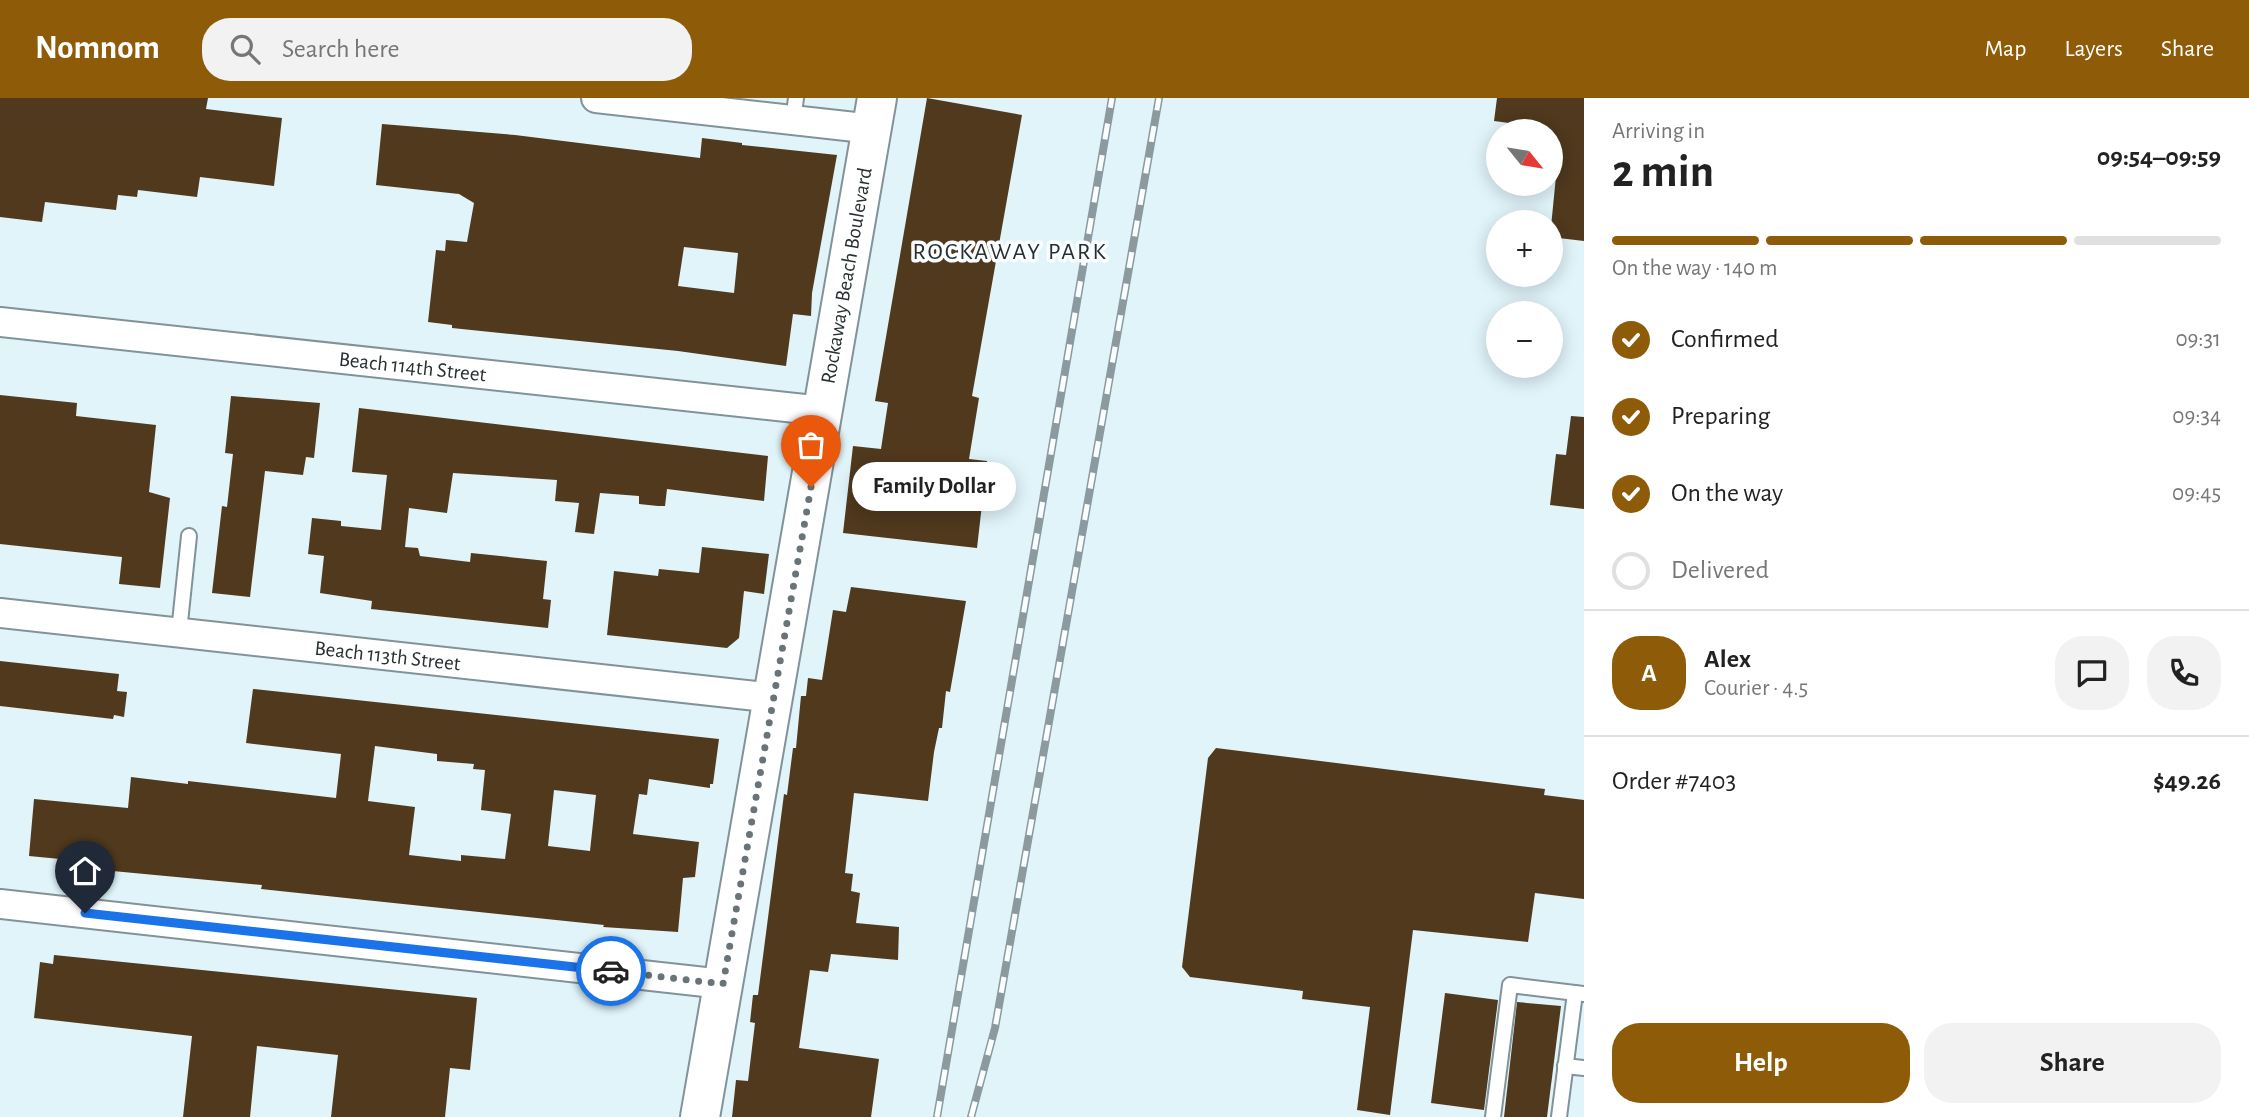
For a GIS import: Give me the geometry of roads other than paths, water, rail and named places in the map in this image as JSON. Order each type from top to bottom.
[{"type":"street","points":[[596,98],[875,113]]},
{"type":"street","name":"Rockaway Beach Boulevard","points":[[700,1117],[875,113]]},
{"type":"street","name":"Beach 114th Street","points":[[0,323],[823,411]]},
{"type":"street","name":"Beach 113th Street","points":[[0,613],[774,698]]},
{"type":"street","points":[[0,904],[723,984]]},
{"type":"lane","points":[[179,632],[189,536]]},
{"type":"lane","points":[[1493,1117],[1510,985],[1579,993],[1565,1066],[1559,1117]]},
{"type":"lane","points":[[1565,1066],[1584,1068]]},
{"type":"railway","points":[[937,1117],[1112,98]]},
{"type":"railway","points":[[971,1117],[995,1028],[1159,98]]},
{"type":"place","name":"Family Dollar","points":[[811,487]]},
{"type":"district","name":"ROCKAWAY PARK","points":[[1010,252]]}]
